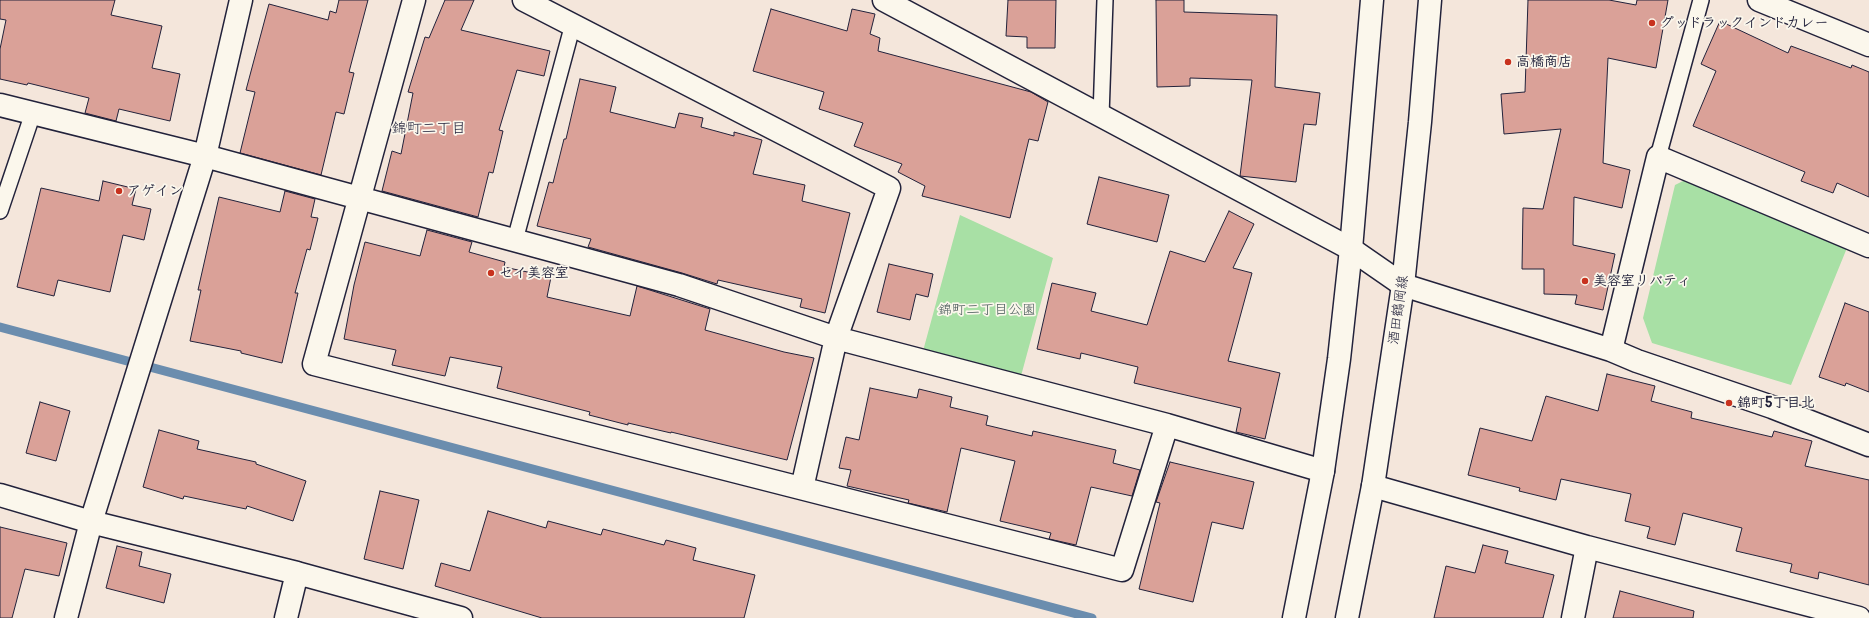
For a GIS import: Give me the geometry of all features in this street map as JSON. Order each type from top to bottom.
[{"type":"street","points":[[66,618],[91,522],[205,156],[241,0]]},
{"type":"street","points":[[414,0],[314,364],[1122,570],[1167,425]]},
{"type":"street","points":[[524,0],[889,188],[836,338],[802,488]]},
{"type":"street","points":[[884,0],[908,6],[1101,116],[1351,250],[1403,285],[1611,350],[1637,361],[1772,406],[1869,445]]},
{"type":"street","points":[[1294,618],[1323,471],[1339,359],[1351,250],[1372,0]]},
{"type":"street","name":"酒田鶴岡線","points":[[1347,618],[1373,486],[1403,285],[1420,122],[1430,0]]},
{"type":"street","points":[[1760,0],[1869,45]]},
{"type":"street","points":[[0,105],[205,156],[679,285],[836,338],[1167,425],[1323,471]]},
{"type":"street","points":[[1611,350],[1658,157],[1869,246]]},
{"type":"street","points":[[1373,486],[1587,547],[1859,618]]},
{"type":"street","points":[[0,495],[91,522],[297,573],[461,618]]},
{"type":"street","points":[[1573,618],[1587,547]]},
{"type":"street","points":[[286,618],[297,573]]},
{"type":"lane","points":[[1101,116],[1105,0]]},
{"type":"lane","points":[[1658,157],[1701,0]]},
{"type":"lane","points":[[515,240],[573,24]]},
{"type":"lane","points":[[0,211],[32,113]]},
{"type":"green space","points":[[1693,176],[1849,243],[1791,385],[1652,343],[1643,318],[1675,185]]},
{"type":"green space","name":"錦町二丁目公園","points":[[960,215],[1053,258],[1021,376],[923,351]]},
{"type":"building","points":[[0,0],[115,0],[111,15],[162,26],[152,68],[180,74],[170,121],[119,109],[116,121],[85,113],[89,98],[28,83],[27,85],[0,79],[0,49],[6,20],[0,19]]},
{"type":"building","points":[[339,0],[368,0],[349,72],[354,73],[344,114],[336,112],[321,175],[240,153],[255,92],[246,90],[269,4],[328,20],[330,11],[336,13]]},
{"type":"building","points":[[445,0],[474,0],[461,30],[550,51],[544,76],[517,70],[499,130],[503,131],[493,173],[489,172],[478,217],[382,191],[392,151],[401,154],[413,93],[408,92],[425,37],[429,38]]},
{"type":"building","points":[[1008,0],[1056,0],[1055,48],[1027,48],[1027,37],[1006,36]]},
{"type":"building","points":[[1156,0],[1184,0],[1184,12],[1277,15],[1275,87],[1320,93],[1316,125],[1304,124],[1296,182],[1240,176],[1252,80],[1190,78],[1190,86],[1157,87]]},
{"type":"building","points":[[1528,0],[1609,0],[1636,5],[1637,0],[1668,0],[1656,68],[1608,58],[1603,163],[1630,170],[1622,208],[1574,197],[1573,245],[1615,254],[1603,310],[1575,304],[1577,295],[1544,294],[1544,269],[1522,269],[1523,208],[1543,209],[1561,129],[1504,134],[1501,94],[1525,92]]},
{"type":"building","points":[[771,9],[847,31],[852,9],[875,14],[870,34],[880,38],[878,51],[1031,92],[1048,102],[1038,141],[1029,139],[1010,218],[922,196],[925,186],[898,172],[902,164],[854,146],[863,123],[819,109],[824,92],[753,71]]},
{"type":"building","points":[[1720,21],[1788,53],[1791,46],[1851,68],[1852,65],[1869,72],[1869,197],[1837,183],[1833,193],[1801,181],[1805,172],[1693,126],[1716,71],[1701,64]]},
{"type":"building","points":[[580,79],[616,87],[610,112],[675,128],[679,113],[703,118],[701,127],[734,136],[734,132],[762,140],[753,174],[805,185],[802,201],[850,213],[825,313],[800,307],[802,299],[718,280],[717,284],[588,247],[591,239],[537,226],[549,182],[553,183],[564,139],[566,139]]},
{"type":"building","points":[[1099,177],[1169,195],[1157,242],[1087,224]]},
{"type":"building","points":[[103,181],[136,189],[132,205],[151,209],[144,240],[123,235],[110,292],[58,280],[54,296],[17,287],[41,188],[99,201]]},
{"type":"building","points":[[285,191],[315,199],[311,217],[318,218],[310,250],[307,249],[295,293],[298,293],[282,363],[241,353],[241,351],[190,341],[201,290],[198,290],[219,197],[280,212]]},
{"type":"building","points":[[1229,211],[1254,224],[1233,268],[1252,273],[1228,361],[1280,373],[1265,439],[1236,432],[1241,408],[1134,383],[1138,367],[1081,353],[1080,359],[1037,349],[1052,283],[1096,293],[1091,311],[1147,325],[1170,251],[1205,262]]},
{"type":"building","points":[[427,230],[472,242],[469,252],[505,262],[504,267],[551,277],[547,297],[630,316],[637,286],[710,309],[705,330],[784,352],[814,358],[787,460],[671,432],[628,423],[628,425],[589,415],[590,412],[497,388],[502,367],[450,357],[445,376],[392,365],[396,350],[344,339],[354,285],[365,242],[420,256]]},
{"type":"building","points":[[889,264],[933,274],[928,297],[916,294],[910,320],[877,312]]},
{"type":"building","points":[[1845,303],[1869,312],[1869,392],[1846,383],[1845,386],[1819,377]]},
{"type":"building","points":[[1607,374],[1655,386],[1651,401],[1692,412],[1691,418],[1772,437],[1774,431],[1812,441],[1805,466],[1869,480],[1869,585],[1819,572],[1818,579],[1790,572],[1792,564],[1736,551],[1742,528],[1683,513],[1675,545],[1647,538],[1650,527],[1625,521],[1631,494],[1561,479],[1556,500],[1519,491],[1520,488],[1468,475],[1480,428],[1532,441],[1546,396],[1598,411]]},
{"type":"building","points":[[870,388],[917,398],[919,389],[952,397],[950,407],[988,416],[986,425],[1032,436],[1033,431],[1116,450],[1113,463],[1140,470],[1132,496],[1091,487],[1076,545],[1049,539],[1051,533],[1000,521],[1015,461],[961,448],[947,512],[908,503],[909,500],[847,486],[851,470],[839,468],[846,437],[859,440]]},
{"type":"building","points":[[40,402],[70,411],[56,461],[26,453]]},
{"type":"building","points":[[159,430],[199,441],[197,449],[256,462],[256,464],[306,481],[293,521],[247,506],[246,509],[184,496],[183,499],[143,487]]},
{"type":"building","points":[[1170,462],[1254,482],[1243,529],[1212,522],[1193,602],[1139,589],[1160,503],[1156,502]]},
{"type":"building","points":[[380,491],[419,500],[403,569],[364,559]]},
{"type":"building","points":[[488,511],[546,528],[548,521],[601,535],[603,529],[664,545],[666,540],[696,548],[693,560],[755,575],[744,618],[542,618],[435,586],[441,563],[470,571]]},
{"type":"building","points":[[0,527],[67,543],[59,576],[25,569],[12,618],[0,618]]},
{"type":"building","points":[[1483,545],[1508,551],[1505,563],[1554,575],[1543,618],[1434,618],[1446,566],[1475,573]]},
{"type":"building","points":[[117,546],[142,552],[139,566],[171,574],[164,603],[106,588]]},
{"type":"building","points":[[1620,591],[1694,611],[1693,618],[1613,618]]},
{"type":"waterway","points":[[0,327],[1092,618]]},
{"type":"place","name":"グッドラックインドカレー","points":[[1652,23]]},
{"type":"place","name":"高橋商店","points":[[1508,62]]},
{"type":"place","name":"アゲイン","points":[[119,191]]},
{"type":"place","name":"セイ美容室","points":[[491,273]]},
{"type":"place","name":"美容室リバティ","points":[[1585,281]]},
{"type":"place","name":"錦町5丁目北","points":[[1729,403]]},
{"type":"district","name":"錦町二丁目","points":[[429,129]]}]
